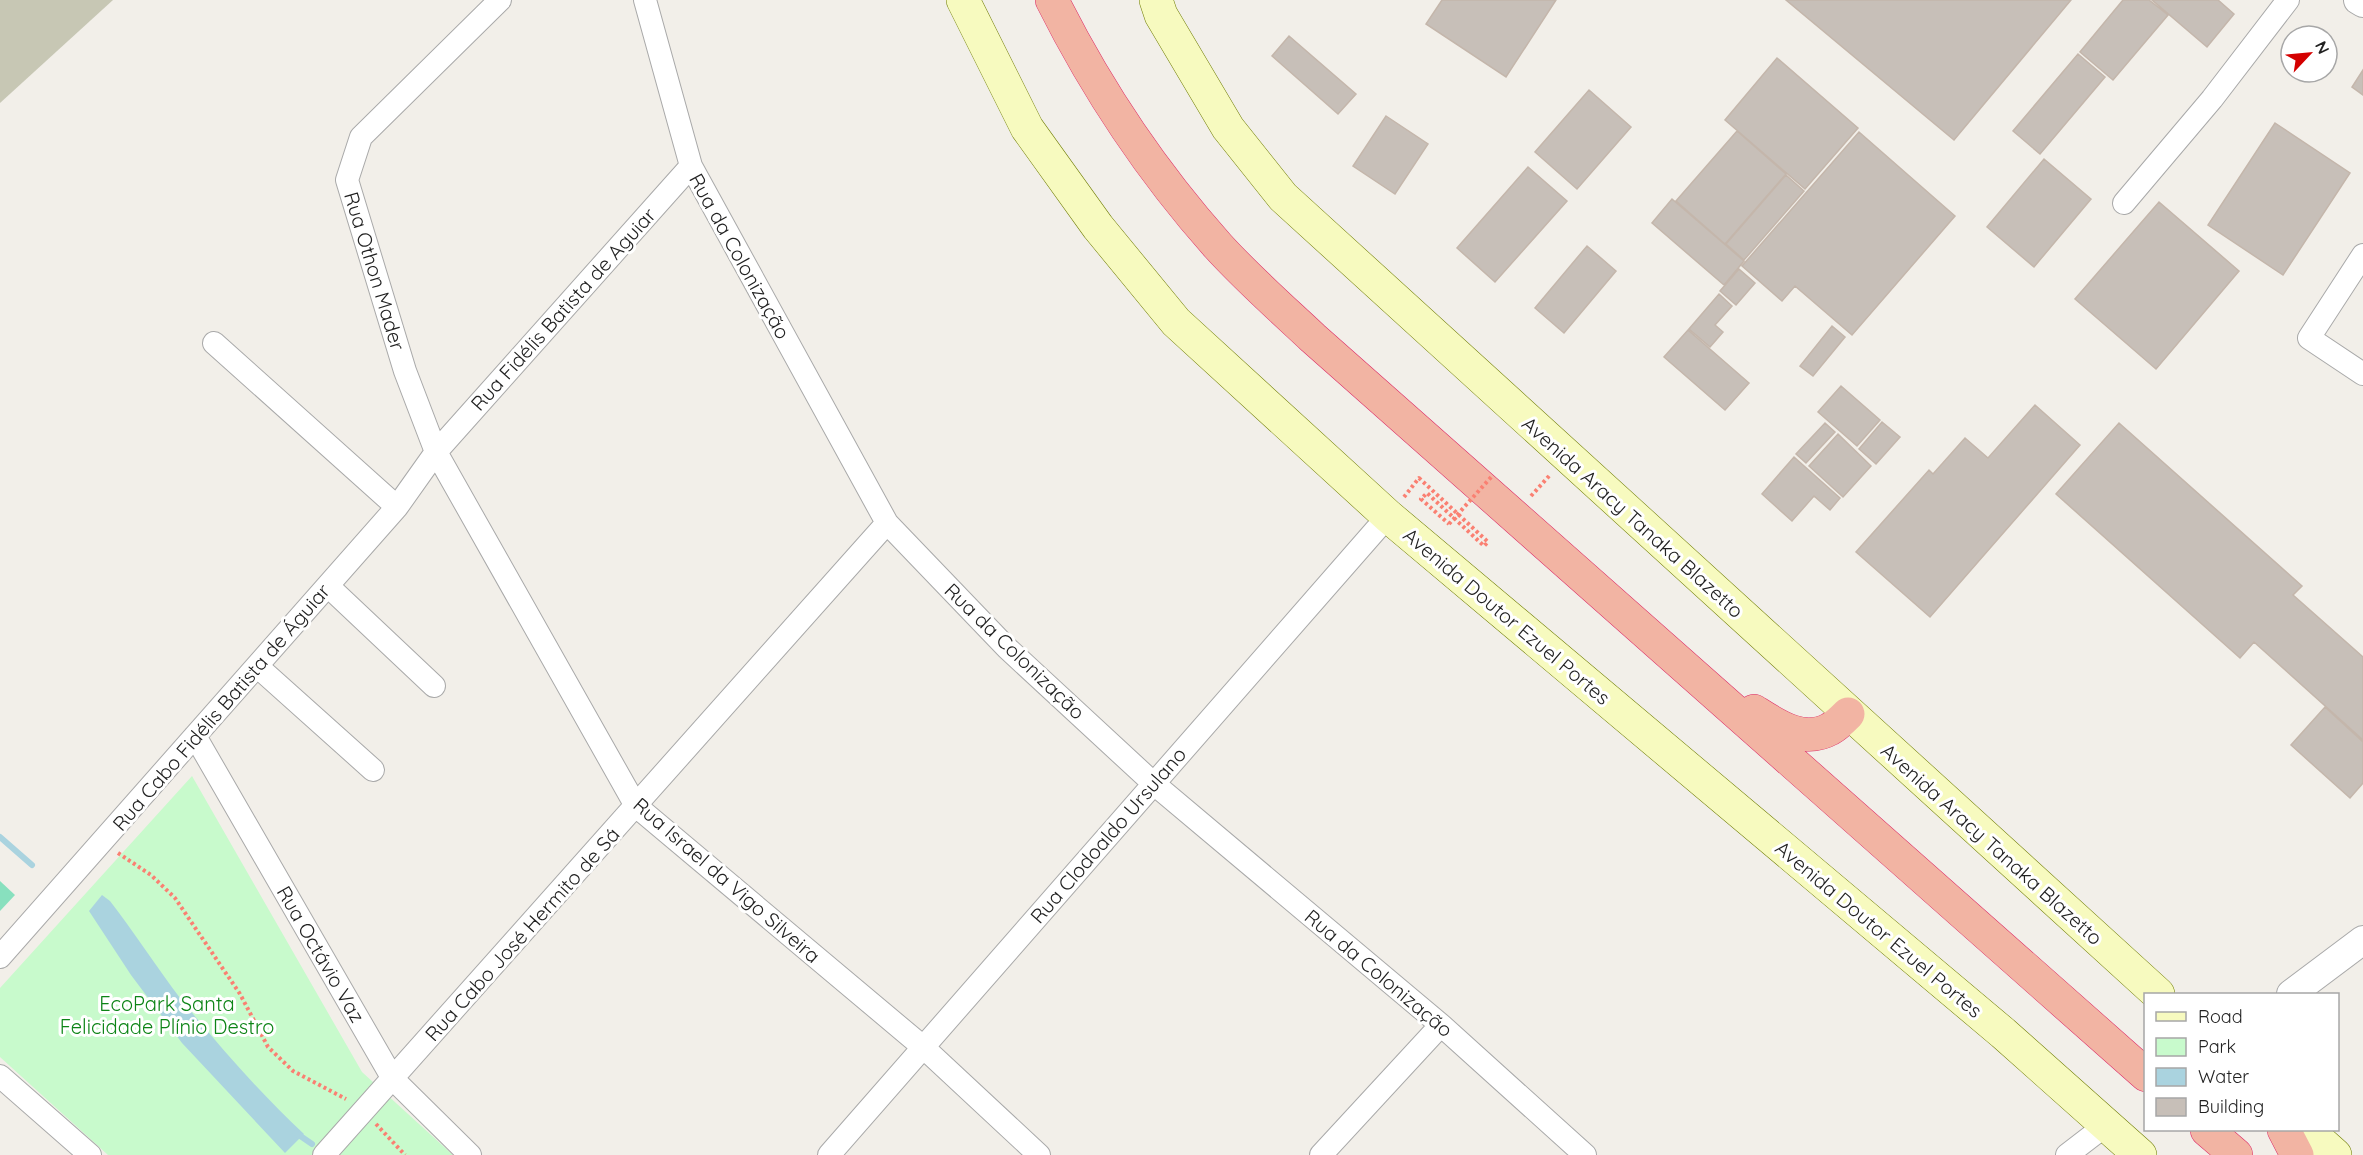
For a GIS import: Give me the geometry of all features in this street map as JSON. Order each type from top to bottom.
[{"type":"highway","points":[[1052,0],[1077,49],[1115,111],[1162,177],[1218,246],[1312,338],[2144,1074]]},
{"type":"highway","points":[[1678,663],[1779,726],[1798,734],[1815,734],[1830,730],[1848,714]]},
{"type":"highway","points":[[2208,1131],[2236,1155]]},
{"type":"highway","points":[[2285,1131],[2297,1155]]},
{"type":"main road","name":"Avenida Doutor Ezuel Portes","points":[[963,0],[1027,128],[1098,227],[1168,314],[1388,516],[2003,1033],[2140,1155]]},
{"type":"main road","name":"Avenida Aracy Tanaka Blazetto","points":[[1155,0],[1161,15],[1228,128],[1283,197],[2157,993]]},
{"type":"main road","points":[[2308,1131],[2335,1155]]},
{"type":"street","name":"Rua Othon Mader","points":[[436,452],[405,371],[347,180],[361,137],[500,0]]},
{"type":"street","name":"Rua da Colonização","points":[[645,0],[690,166],[887,523],[1007,648],[1153,783],[1441,1025],[1585,1155]]},
{"type":"street","points":[[2124,203],[2212,99],[2288,0]]},
{"type":"street","points":[[2358,0],[2363,3]]},
{"type":"street","name":"Rua Fidélis Batista de Aguiar","points":[[436,452],[690,166]]},
{"type":"street","points":[[2363,255],[2309,338],[2363,374]]},
{"type":"street","points":[[214,343],[397,507]]},
{"type":"street","name":"Rua Cabo Fidélis Batista de Águiar","points":[[0,957],[397,507],[436,452]]},
{"type":"street","name":"Rua Israel da Vigo Silveira","points":[[436,452],[636,806],[923,1047],[1039,1155]]},
{"type":"street","name":"Rua Clodoaldo Ursulano","points":[[829,1155],[1388,516]]},
{"type":"street","name":"Rua Cabo José Hermito de Sá","points":[[324,1155],[887,523]]},
{"type":"street","points":[[328,586],[434,686]]},
{"type":"street","points":[[258,667],[373,770]]},
{"type":"street","name":"Rua Octávio Vaz","points":[[195,736],[393,1079],[470,1155]]},
{"type":"street","points":[[2292,993],[2363,940]]},
{"type":"street","points":[[1321,1155],[1441,1025]]},
{"type":"street","points":[[0,1076],[90,1155]]},
{"type":"street","points":[[2067,1155],[2106,1125]]},
{"type":"path","points":[[1388,516],[1419,478],[1488,542],[1484,546],[1427,493],[1421,499],[1449,524],[1493,475]]},
{"type":"path","points":[[102,842],[151,875],[175,898],[240,994],[268,1047],[293,1071],[364,1110],[405,1155]]},
{"type":"shaded area","points":[[0,0],[113,0],[0,103]]},
{"type":"green space","name":"EcoPark Santa Felicidade Plínio Destro","points":[[192,776],[362,1072],[453,1155],[108,1155],[0,1057],[0,988]]},
{"type":"green space","points":[[0,881],[15,895],[0,911]]},
{"type":"water","points":[[102,895],[110,901],[180,998],[210,1034],[255,1085],[304,1134],[285,1153],[182,1043],[131,975],[89,911]]},
{"type":"building","points":[[1442,0],[1556,0],[1506,77],[1426,24]]},
{"type":"building","points":[[1786,0],[2071,0],[1954,140]]},
{"type":"building","points":[[2123,0],[2149,0],[2168,15],[2113,80],[2080,52]]},
{"type":"building","points":[[2152,0],[2218,0],[2234,14],[2207,47]]},
{"type":"building","points":[[1289,36],[1356,94],[1338,114],[1272,56]]},
{"type":"building","points":[[2078,54],[2105,77],[2040,154],[2013,131]]},
{"type":"building","points":[[1777,58],[1858,128],[1805,189],[1725,120]]},
{"type":"building","points":[[2363,70],[2363,95],[2352,87]]},
{"type":"building","points":[[1589,90],[1631,127],[1577,189],[1535,152]]},
{"type":"building","points":[[1386,116],[1428,144],[1395,194],[1353,166]]},
{"type":"building","points":[[2275,123],[2350,173],[2283,275],[2208,225]]},
{"type":"building","points":[[1737,131],[1786,174],[1725,244],[1676,201]]},
{"type":"building","points":[[1859,132],[1955,216],[1852,335],[1795,286],[1782,301],[1742,266]]},
{"type":"building","points":[[2044,159],[2091,199],[2034,267],[1987,227]]},
{"type":"building","points":[[1528,167],[1567,201],[1495,282],[1457,248]]},
{"type":"building","points":[[1786,175],[1804,191],[1744,260],[1726,244]]},
{"type":"building","points":[[1672,199],[1744,261],[1724,285],[1652,223]]},
{"type":"building","points":[[2159,202],[2239,271],[2156,369],[2075,299]]},
{"type":"building","points":[[1587,246],[1616,271],[1564,333],[1535,308]]},
{"type":"building","points":[[1739,269],[1755,283],[1736,305],[1720,291]]},
{"type":"building","points":[[1719,294],[1732,306],[1715,325],[1723,332],[1710,347],[1689,329]]},
{"type":"building","points":[[1832,326],[1845,337],[1813,376],[1800,366]]},
{"type":"building","points":[[1688,330],[1749,383],[1725,410],[1664,357]]},
{"type":"building","points":[[1841,386],[1880,420],[1857,446],[1818,412]]},
{"type":"building","points":[[2035,405],[2080,445],[1930,617],[1856,552],[1929,470],[1933,474],[1965,438],[1988,458]]},
{"type":"building","points":[[1882,422],[1900,437],[1876,464],[1859,449]]},
{"type":"building","points":[[1825,423],[1835,432],[1806,463],[1796,454]]},
{"type":"building","points":[[2119,423],[2302,586],[2293,595],[2363,657],[2363,740],[2254,642],[2240,658],[2056,494]]},
{"type":"building","points":[[1838,434],[1871,466],[1843,497],[1809,466]]},
{"type":"building","points":[[1794,457],[1840,498],[1830,510],[1814,496],[1792,521],[1762,494]]},
{"type":"building","points":[[2325,707],[2363,742],[2363,783],[2350,798],[2291,745]]},
{"type":"waterway","points":[[0,837],[32,865]]},
{"type":"waterway","points":[[296,1133],[312,1144]]}]
